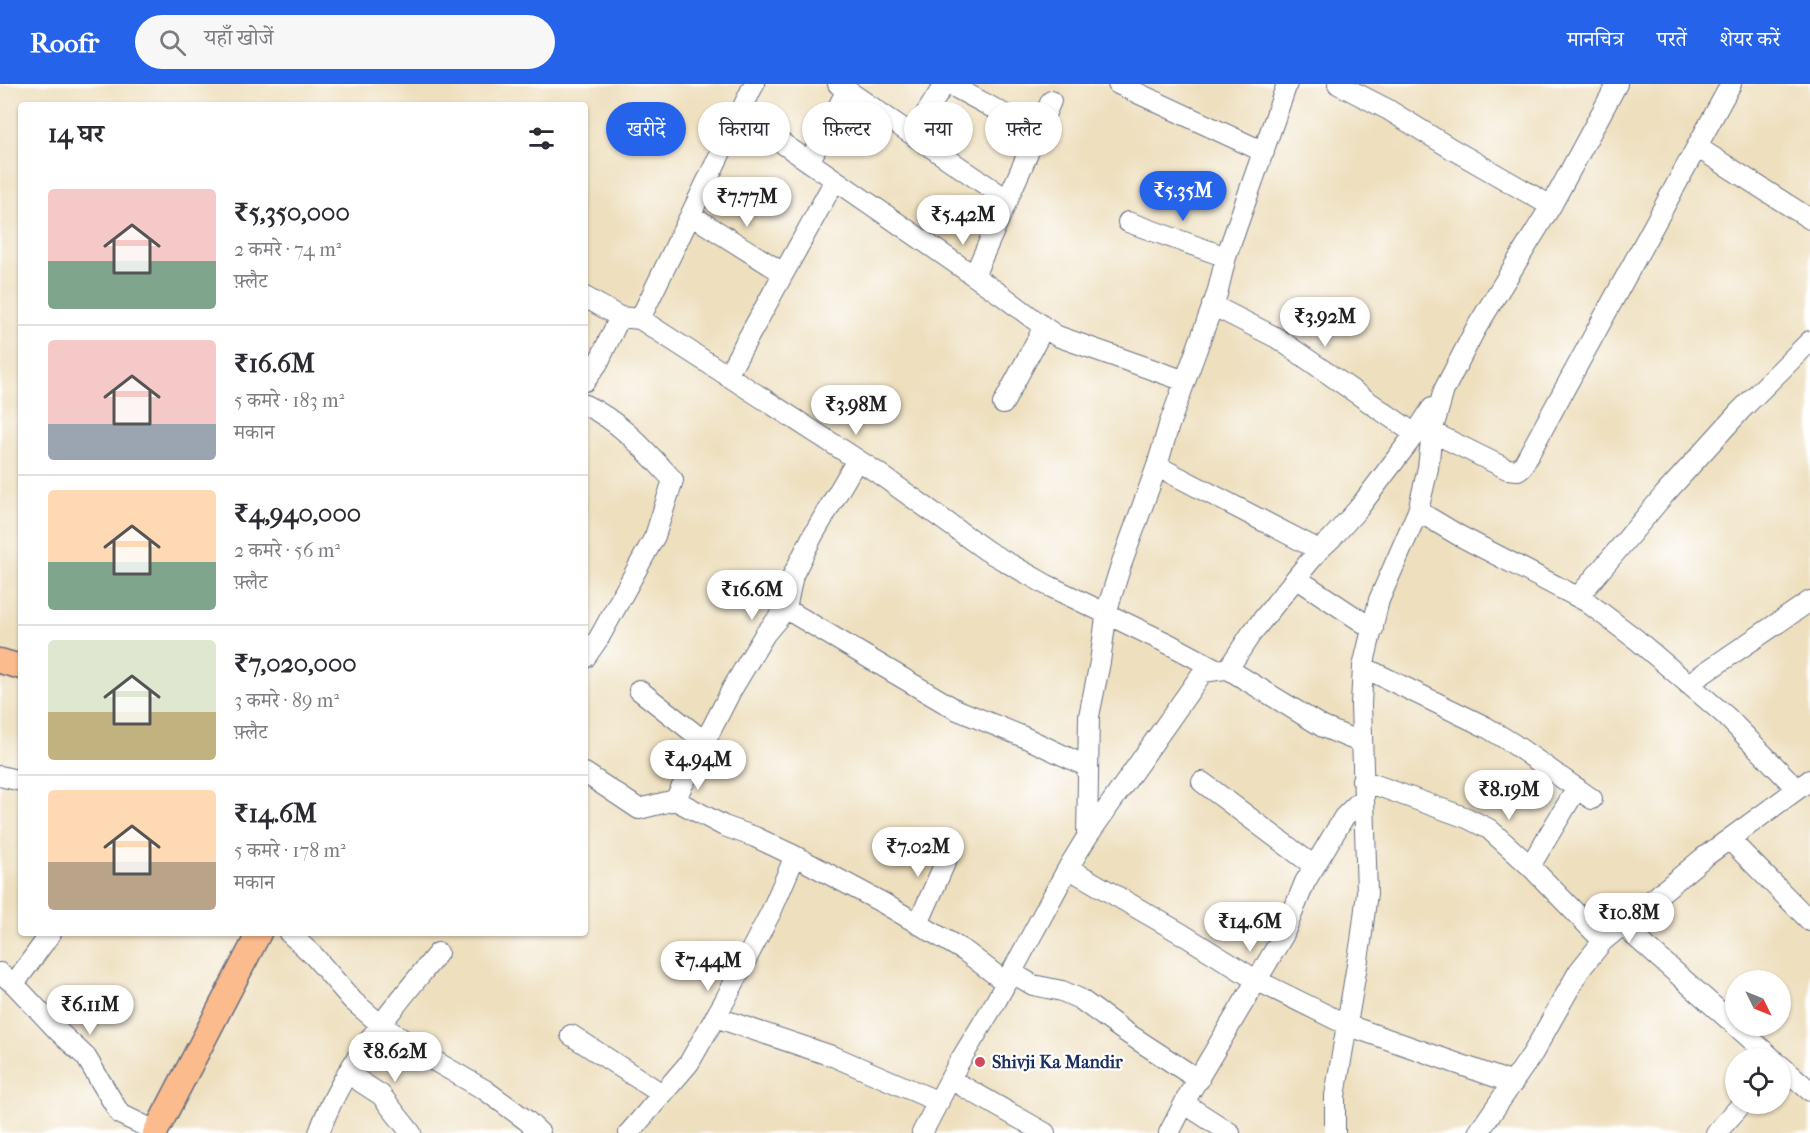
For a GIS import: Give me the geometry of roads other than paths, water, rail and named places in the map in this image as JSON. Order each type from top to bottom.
[{"type":"main road","points":[[0,661],[18,666]]},
{"type":"main road","points":[[155,1132],[257,936]]},
{"type":"street","points":[[933,102],[942,87],[949,84],[985,104]]},
{"type":"street","points":[[1118,84],[1264,152]]},
{"type":"street","points":[[1087,837],[1089,716],[1100,662],[1106,615],[1121,565],[1287,84]]},
{"type":"street","points":[[1338,84],[1388,109],[1551,206]]},
{"type":"street","points":[[922,1133],[1068,868],[1087,837],[1203,672],[1223,670],[1319,550],[1358,509],[1423,433],[1475,330],[1551,206],[1617,84]]},
{"type":"street","points":[[1212,305],[1277,339],[1423,433],[1507,469],[1518,470],[1731,84]]},
{"type":"street","points":[[745,102],[753,85]]},
{"type":"street","points":[[809,162],[843,87],[904,128]]},
{"type":"street","points":[[1697,147],[1810,219]]},
{"type":"street","points":[[790,149],[1057,336],[1185,381]]},
{"type":"street","points":[[588,377],[630,318],[691,215],[720,156]]},
{"type":"street","points":[[945,156],[1008,200]]},
{"type":"street","points":[[974,276],[1027,156]]},
{"type":"street","points":[[727,376],[835,180]]},
{"type":"street","points":[[691,215],[783,273]]},
{"type":"street","points":[[1128,222],[1226,257]]},
{"type":"street","points":[[588,298],[630,318],[727,376],[858,460],[987,551],[1106,615],[1223,670],[1323,727],[1362,743]]},
{"type":"street","points":[[1003,404],[1044,327]]},
{"type":"street","points":[[1578,597],[1679,478],[1740,411],[1810,341]]},
{"type":"street","points":[[588,406],[637,441],[673,480],[655,536],[588,654]]},
{"type":"street","points":[[1335,1133],[1335,1096],[1367,893],[1362,789],[1363,667],[1379,600],[1418,511],[1428,468],[1423,433]]},
{"type":"street","points":[[675,800],[732,689],[765,634],[786,609],[794,575],[813,536],[858,460]]},
{"type":"street","points":[[1157,466],[1319,550]]},
{"type":"street","points":[[1418,511],[1458,535],[1587,602],[1637,640],[1804,785],[1703,858],[1603,941],[1579,971],[1533,1053],[1478,1133]]},
{"type":"street","points":[[1296,578],[1372,630]]},
{"type":"street","points":[[1688,684],[1810,601]]},
{"type":"street","points":[[786,609],[955,709],[1024,737],[1088,767]]},
{"type":"street","points":[[1363,667],[1485,727],[1584,793],[1530,866]]},
{"type":"street","points":[[639,690],[704,741]]},
{"type":"street","points":[[588,775],[639,809],[675,800],[724,826],[755,837],[795,856],[1008,977],[1080,999],[1198,1080]]},
{"type":"street","points":[[0,776],[18,780]]},
{"type":"street","points":[[1202,782],[1314,866]]},
{"type":"street","points":[[1169,1133],[1283,936],[1305,882],[1362,789]]},
{"type":"street","points":[[1362,789],[1478,823],[1501,839],[1530,866],[1603,941]]},
{"type":"street","points":[[1729,839],[1807,913]]},
{"type":"street","points":[[918,924],[952,847]]},
{"type":"street","points":[[629,1133],[689,1063],[771,912],[795,856]]},
{"type":"street","points":[[1068,868],[1256,980],[1347,1025],[1513,1083]]},
{"type":"street","points":[[1622,925],[1725,1016]]},
{"type":"street","points":[[48,936],[7,979],[86,1057],[120,1114],[155,1132]]},
{"type":"street","points":[[292,936],[314,956],[353,1001],[380,1024],[433,1060],[485,1090],[540,1133]]},
{"type":"street","points":[[319,1133],[348,1073],[380,1024],[438,953]]},
{"type":"street","points":[[715,1017],[835,1057],[939,1102]]},
{"type":"street","points":[[571,1035],[662,1094]]},
{"type":"street","points":[[1747,1036],[1761,1048]]},
{"type":"street","points":[[348,1073],[381,1095],[411,1133]]},
{"type":"street","points":[[1791,1075],[1810,1091]]},
{"type":"street","points":[[950,1079],[1045,1133]]},
{"type":"street","points":[[1185,1104],[1230,1133]]},
{"type":"street","points":[[1716,1133],[1733,1114]]},
{"type":"place","name":"Shivji Ka Mandir","points":[[980,1062]]}]
